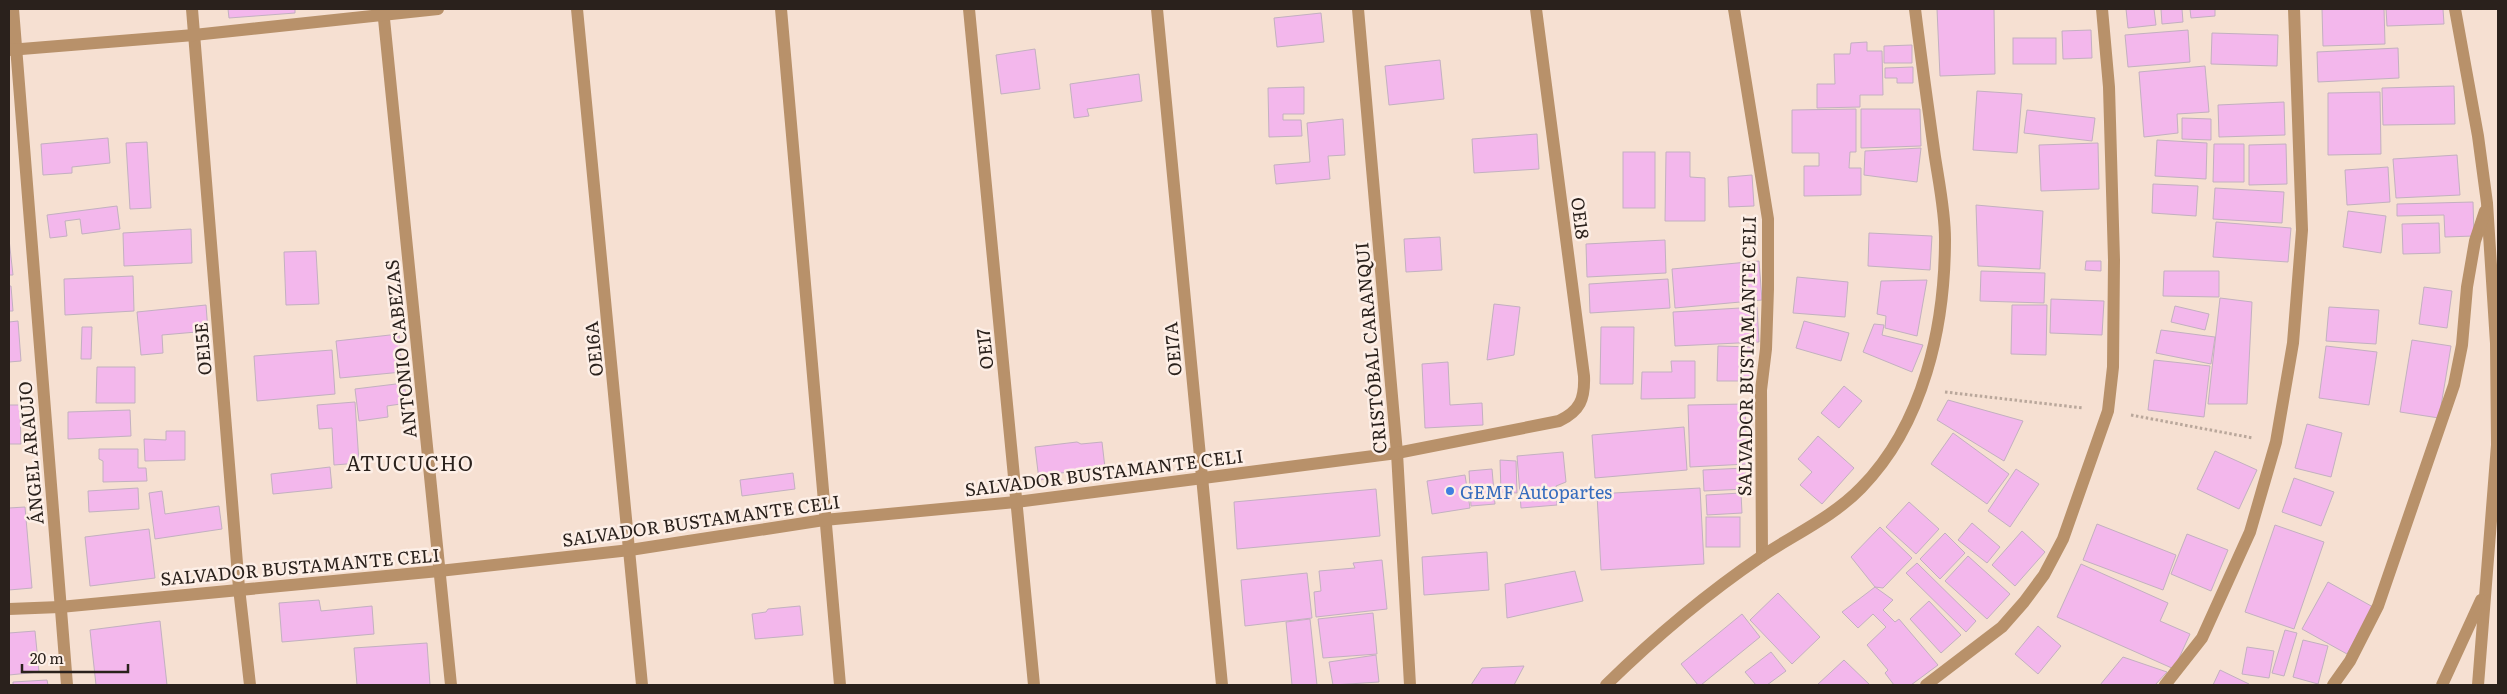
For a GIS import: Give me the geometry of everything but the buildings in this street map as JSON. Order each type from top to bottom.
[{"type":"street","name":"ÁNGEL ARAUJO","points":[[13,9],[12,49],[67,685]]},
{"type":"street","name":"OE15E","points":[[192,9],[239,588],[250,685]]},
{"type":"street","points":[[12,49],[194,35],[384,11],[438,9]]},
{"type":"street","name":"OE16A","points":[[577,9],[642,685]]},
{"type":"street","points":[[780,9],[840,685]]},
{"type":"street","name":"OE17","points":[[969,9],[1034,685]]},
{"type":"street","name":"OE17A","points":[[1157,9],[1222,685]]},
{"type":"street","name":"CRISTÓBAL CARANQUI","points":[[1358,9],[1397,453],[1410,685]]},
{"type":"street","name":"OE18","points":[[1536,9],[1585,393],[1580,406],[1572,415],[1559,421]]},
{"type":"street","name":"SALVADOR BUSTAMANTE CELI","points":[[1734,9],[1762,170],[1768,219],[1766,349],[1760,390],[1762,556]]},
{"type":"street","points":[[1606,685],[1697,604],[1762,556],[1822,520],[1861,489],[1893,450],[1922,389],[1933,343],[1943,280],[1945,237],[1915,9]]},
{"type":"street","points":[[1926,685],[2002,627],[2044,575],[2063,539],[2108,411],[2113,367],[2114,260],[2109,87],[2102,9]]},
{"type":"street","points":[[2165,685],[2202,638],[2250,532],[2276,442],[2293,343],[2302,230],[2294,9]]},
{"type":"street","points":[[2455,9],[2478,136],[2487,204],[2496,343],[2497,445],[2478,685]]},
{"type":"street","name":"ANTONIO CABEZAS","points":[[384,11],[451,685]]},
{"type":"street","points":[[2333,685],[2350,661],[2378,606],[2454,385],[2462,345],[2468,278],[2475,241],[2487,204]]},
{"type":"street","name":"SALVADOR BUSTAMANTE CELI","points":[[9,609],[60,607],[239,588],[439,571],[630,550],[824,520],[1016,502],[1397,453],[1559,421]]},
{"type":"street","points":[[2442,685],[2486,591]]},
{"type":"place","name":"GEMF Autopartes","points":[[1450,491]]},
{"type":"district","name":"ATUCUCHO","points":[[410,462]]}]
